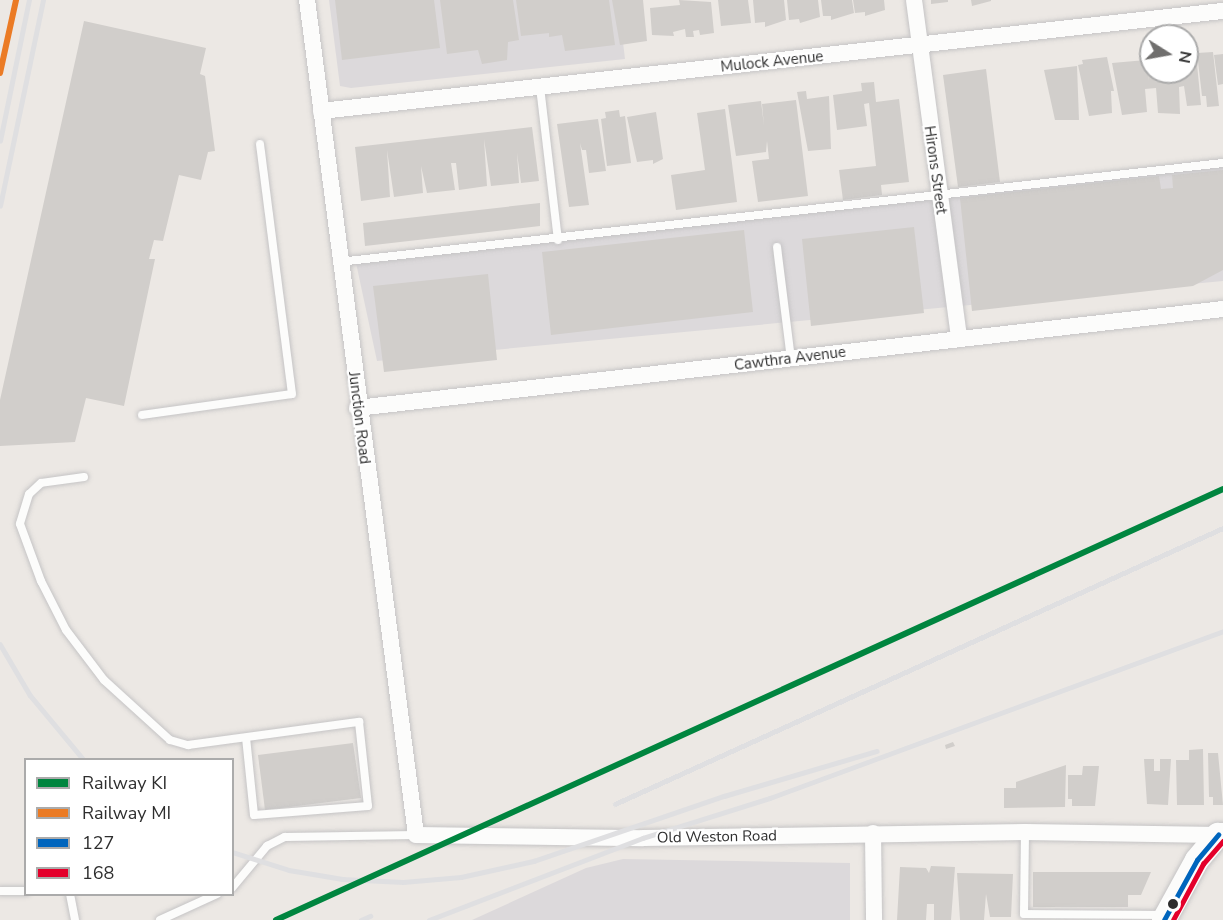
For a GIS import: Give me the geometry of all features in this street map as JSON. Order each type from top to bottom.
[{"type":"street","name":"Junction Road","points":[[307,0],[357,408],[416,835]]},
{"type":"street","name":"Hirons Street","points":[[914,0],[959,339]]},
{"type":"street","name":"Mulock Avenue","points":[[321,111],[1223,11]]},
{"type":"street","name":"Cawthra Avenue","points":[[357,408],[1223,309]]},
{"type":"street","name":"Old Weston Road","points":[[416,835],[644,838],[1025,832],[1220,835]]},
{"type":"street","points":[[873,833],[874,920]]},
{"type":"street","points":[[1165,917],[1197,860],[1220,835]]},
{"type":"lane","points":[[540,87],[558,240]]},
{"type":"lane","points":[[142,415],[292,394],[260,144]]},
{"type":"lane","points":[[339,262],[558,240],[939,194],[1223,163]]},
{"type":"lane","points":[[777,247],[790,359]]},
{"type":"lane","points":[[84,477],[41,483],[29,494],[22,507],[20,524],[34,562],[66,630],[104,680],[170,740],[188,745],[359,722],[368,806],[254,816],[246,738]]},
{"type":"lane","points":[[1025,832],[1024,914],[1165,917]]},
{"type":"lane","name":"Old Weston Road","points":[[234,886],[267,846],[285,837],[416,835]]},
{"type":"lane","points":[[0,891],[24,891]]},
{"type":"lane","points":[[70,896],[75,920]]},
{"type":"lane","points":[[160,920],[213,896]]},
{"type":"shaded area","points":[[329,0],[618,0],[625,59],[351,88],[340,86]]},
{"type":"shaded area","points":[[1223,166],[1223,281],[377,361],[356,263]]},
{"type":"shaded area","points":[[623,859],[850,863],[850,920],[472,920],[586,868]]},
{"type":"building","points":[[335,0],[434,0],[440,48],[342,60]]},
{"type":"building","points":[[440,0],[513,0],[519,40],[508,42],[507,60],[482,64],[478,50],[447,54]]},
{"type":"building","points":[[516,0],[609,0],[615,45],[565,51],[562,35],[549,37],[549,33],[521,36]]},
{"type":"building","points":[[612,0],[643,0],[647,41],[620,45]]},
{"type":"building","points":[[679,0],[711,2],[714,33],[700,35],[699,30],[693,31],[694,37],[686,37],[685,29],[673,32],[674,36],[652,35],[650,8],[680,5]]},
{"type":"building","points":[[718,0],[748,0],[751,23],[721,26]]},
{"type":"building","points":[[753,0],[784,0],[786,20],[765,27],[765,22],[755,23]]},
{"type":"building","points":[[787,0],[818,0],[820,17],[800,23],[799,19],[789,20]]},
{"type":"building","points":[[821,0],[852,0],[854,13],[831,20],[831,16],[823,16]]},
{"type":"building","points":[[853,0],[884,0],[885,10],[865,16],[865,12],[855,13]]},
{"type":"building","points":[[931,0],[948,0],[948,2],[931,4]]},
{"type":"building","points":[[971,0],[991,0],[991,1],[972,6]]},
{"type":"building","points":[[84,21],[206,48],[200,74],[205,76],[215,151],[208,152],[201,180],[179,175],[163,241],[154,240],[149,259],[155,259],[124,406],[86,398],[75,442],[0,446],[0,400]]},
{"type":"building","points":[[1213,52],[1219,106],[1207,107],[1206,96],[1202,96],[1199,53]]},
{"type":"building","points":[[1223,54],[1223,84],[1218,85],[1214,55]]},
{"type":"building","points":[[1107,57],[1114,91],[1111,91],[1112,113],[1089,116],[1078,65],[1083,64],[1082,60]]},
{"type":"building","points":[[1139,61],[1139,84],[1199,84],[1201,105],[1187,106],[1184,86],[1179,87],[1180,114],[1158,113],[1156,88],[1145,89],[1147,112],[1122,115],[1112,63]]},
{"type":"building","points":[[1077,66],[1079,120],[1055,120],[1044,70]]},
{"type":"building","points":[[986,69],[1000,182],[958,187],[943,75]]},
{"type":"building","points":[[874,82],[876,102],[899,99],[909,182],[881,185],[882,195],[843,200],[839,170],[876,166],[869,103],[864,104],[867,126],[837,130],[833,95],[862,91],[861,83]]},
{"type":"building","points":[[806,91],[807,99],[829,96],[831,149],[808,151],[797,92]]},
{"type":"building","points":[[796,100],[808,196],[758,202],[752,161],[769,159],[767,141],[766,152],[736,156],[728,105],[761,101],[764,126],[762,104]]},
{"type":"building","points":[[725,109],[737,202],[676,210],[671,175],[705,170],[697,113]]},
{"type":"building","points":[[619,110],[620,117],[625,116],[631,163],[607,166],[601,119],[606,118],[605,112]]},
{"type":"building","points":[[656,112],[663,159],[653,164],[653,160],[637,162],[627,117]]},
{"type":"building","points":[[598,119],[606,171],[589,173],[586,150],[582,150],[580,143],[589,205],[569,207],[557,124]]},
{"type":"building","points":[[532,127],[539,181],[521,183],[517,153],[519,183],[491,186],[484,139],[487,186],[459,190],[456,163],[451,163],[455,190],[427,193],[421,166],[423,193],[394,197],[387,150],[390,197],[361,201],[355,147]]},
{"type":"building","points":[[1223,170],[1223,270],[1193,286],[972,311],[960,198],[1159,176],[1161,189],[1173,188],[1172,175]]},
{"type":"building","points":[[540,203],[540,226],[365,246],[363,223]]},
{"type":"building","points":[[914,227],[924,313],[811,326],[802,239]]},
{"type":"building","points":[[744,230],[753,312],[551,335],[542,252]]},
{"type":"building","points":[[488,274],[497,360],[384,372],[373,286]]},
{"type":"building","points":[[953,742],[955,746],[946,749],[945,745]]},
{"type":"building","points":[[353,743],[361,798],[265,810],[258,755]]},
{"type":"building","points":[[1203,749],[1204,805],[1177,805],[1176,760],[1189,760],[1189,750]]},
{"type":"building","points":[[1208,753],[1218,753],[1223,805],[1213,805],[1213,797],[1209,797]]},
{"type":"building","points":[[1144,759],[1154,759],[1154,771],[1160,771],[1160,759],[1171,759],[1168,805],[1147,804]]},
{"type":"building","points":[[1066,765],[1065,807],[1004,808],[1004,788],[1016,788],[1016,782]]},
{"type":"building","points":[[1083,766],[1099,766],[1095,806],[1072,806],[1072,799],[1068,799],[1068,775],[1082,775]]},
{"type":"building","points":[[931,866],[955,867],[951,920],[934,920],[934,904],[927,904],[926,920],[897,920],[900,867],[926,868],[929,873]]},
{"type":"building","points":[[1033,872],[1151,872],[1141,895],[1128,895],[1128,907],[1033,907]]},
{"type":"building","points":[[957,873],[1013,874],[1011,917],[990,917],[986,894],[984,920],[960,920]]},
{"type":"railway","points":[[0,141],[29,0]]},
{"type":"railway","points":[[0,206],[43,0]]},
{"type":"railway","points":[[615,804],[1223,528]]},
{"type":"railway","points":[[429,920],[643,838],[770,798],[1223,631]]},
{"type":"railway","points":[[0,644],[30,695],[82,758]]},
{"type":"railway","points":[[234,853],[289,870],[342,879],[403,882],[461,877],[534,861],[724,796],[877,751]]},
{"type":"railway","points":[[361,920],[370,916]]},
{"type":"rail line","name":"MI","points":[[0,73],[16,0]]},
{"type":"rail line","name":"KI","points":[[276,920],[1223,489]]},
{"type":"transit line","name":"127","points":[[1164,920],[1197,860],[1218,835]]},
{"type":"transit line","name":"168","points":[[1173,920],[1203,864],[1223,841]]}]
